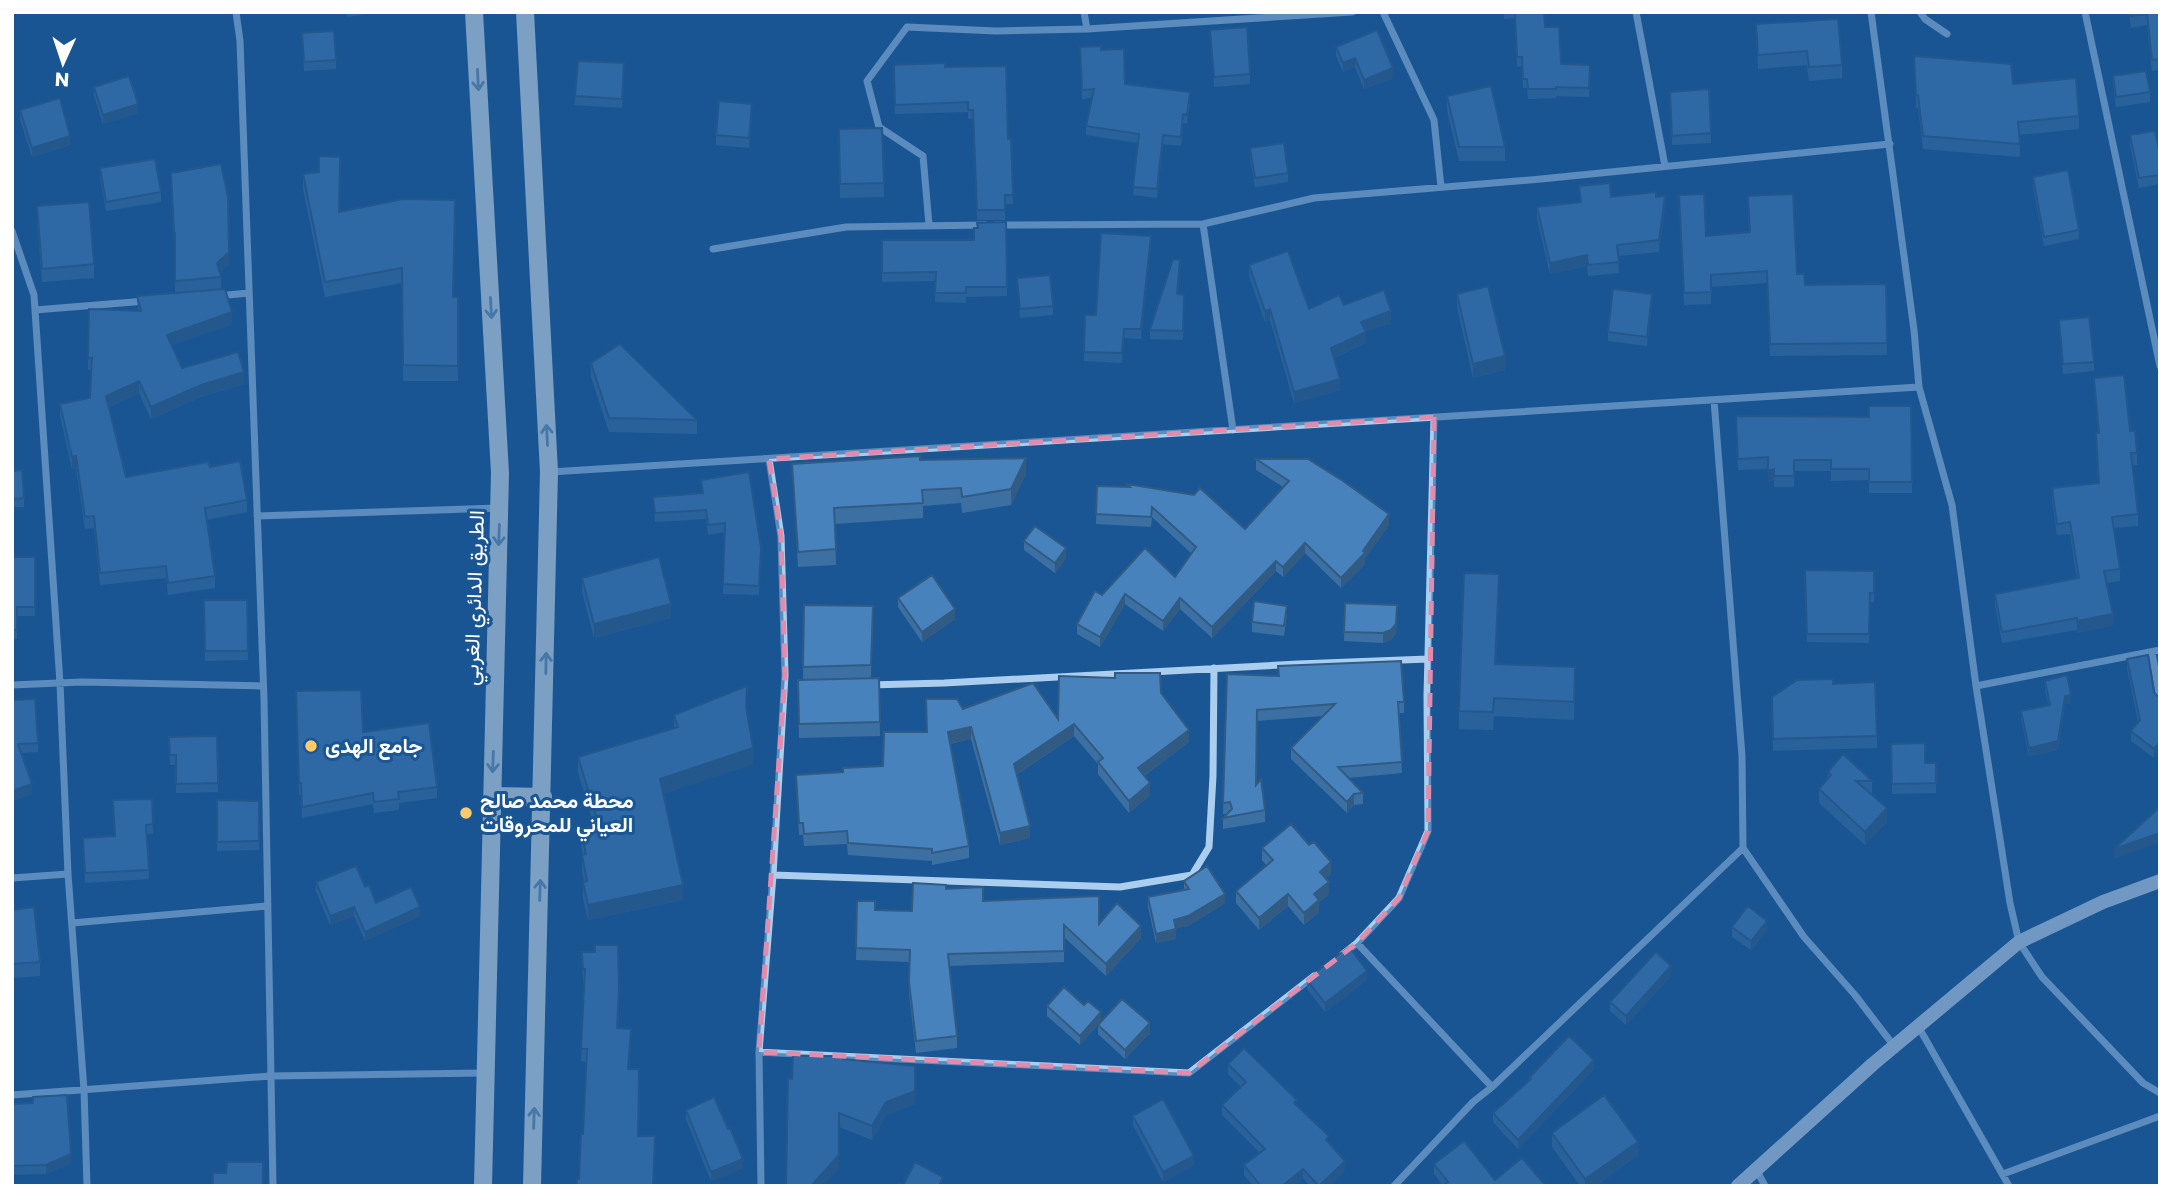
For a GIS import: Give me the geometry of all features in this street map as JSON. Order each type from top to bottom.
[{"type":"main road","name":"الطريق الدائري الغربي","points":[[474,12],[500,508],[482,1186]]},
{"type":"main road","points":[[525,12],[549,472],[532,1186]]},
{"type":"main road","points":[[492,796],[543,797]]},
{"type":"street","points":[[236,12],[240,41],[263,686],[273,1186]]},
{"type":"street","points":[[1084,12],[1087,29]]},
{"type":"street","points":[[929,225],[923,156],[878,127],[867,81],[907,27],[996,31],[1087,29],[1352,12]]},
{"type":"street","points":[[1383,12],[1434,120],[1441,187]]},
{"type":"street","points":[[1636,12],[1665,166]]},
{"type":"street","points":[[1871,12],[1914,330],[1919,387],[1952,505],[1976,686],[2010,903],[2019,942],[2042,977],[2143,1083],[2160,1093]]},
{"type":"street","points":[[1920,12],[1947,34]]},
{"type":"street","points":[[2085,12],[2160,366]]},
{"type":"street","points":[[713,249],[846,227],[1203,224],[1314,198],[1890,144]]},
{"type":"street","points":[[1203,224],[1233,430]]},
{"type":"street","points":[[12,231],[34,295],[60,683],[68,874],[84,1090],[87,1186]]},
{"type":"street","points":[[209,296],[249,293]]},
{"type":"street","points":[[35,310],[155,301]]},
{"type":"street","points":[[549,472],[1919,387]]},
{"type":"street","points":[[1714,400],[1742,756],[1743,848],[1804,937],[1855,995],[1894,1046]]},
{"type":"street","points":[[1336,960],[1357,943],[1399,898],[1429,831],[1428,659],[1434,417]]},
{"type":"street","points":[[761,1186],[759,1052],[774,875],[785,687],[781,536],[769,459]]},
{"type":"street","points":[[257,516],[500,508]]},
{"type":"street","points":[[1976,686],[2156,651],[2160,700]]},
{"type":"street","points":[[864,685],[1428,659]]},
{"type":"street","points":[[774,875],[1120,887],[1192,875],[1209,847],[1214,668]]},
{"type":"street","points":[[12,685],[82,682],[263,686]]},
{"type":"street","points":[[785,687],[798,686]]},
{"type":"street","points":[[1394,1186],[1473,1102],[1743,848]]},
{"type":"street","points":[[12,878],[68,874]]},
{"type":"street","points":[[1738,1186],[1894,1046],[2019,942],[2103,902],[2160,881]]},
{"type":"street","points":[[72,923],[267,906]]},
{"type":"street","points":[[1357,943],[1492,1087]]},
{"type":"street","points":[[759,1052],[1189,1073],[1325,968]]},
{"type":"street","points":[[1918,1026],[2009,1186]]},
{"type":"street","points":[[12,1095],[271,1076],[485,1073]]},
{"type":"street","points":[[2003,1174],[2160,1116]]},
{"type":"street","points":[[1756,1169],[1765,1186]]},
{"type":"highlighted area","points":[[1434,417],[1428,831],[1399,898],[1357,943],[1189,1073],[759,1052],[785,675],[781,536],[769,459]]},
{"type":"building","points":[[1515,12],[1544,12],[1545,27],[1559,27],[1561,64],[1590,65],[1589,88],[1528,89],[1527,79],[1523,79],[1522,57],[1517,57]]},
{"type":"building","points":[[2131,12],[2160,12],[2160,59],[2152,60],[2147,14],[2131,16]]},
{"type":"building","points":[[1838,19],[1842,65],[1809,67],[1807,51],[1758,55],[1756,24]]},
{"type":"building","points":[[1247,27],[1250,74],[1214,77],[1210,30]]},
{"type":"building","points":[[1377,30],[1393,68],[1364,80],[1355,58],[1343,63],[1336,47]]},
{"type":"building","points":[[334,31],[336,60],[304,62],[302,33]]},
{"type":"building","points":[[1101,46],[1101,50],[1124,49],[1125,84],[1190,92],[1187,115],[1183,114],[1181,137],[1163,135],[1157,189],[1133,187],[1139,134],[1086,126],[1094,89],[1082,90],[1080,47]]},
{"type":"building","points":[[1914,56],[2011,64],[2013,84],[2076,78],[2079,116],[2018,122],[2020,144],[1923,136],[1916,95]]},
{"type":"building","points":[[578,61],[624,63],[622,99],[575,96]]},
{"type":"building","points":[[945,63],[945,67],[1006,66],[1013,195],[1005,195],[1005,210],[977,210],[973,110],[968,110],[968,102],[895,105],[894,65]]},
{"type":"building","points":[[2146,71],[2150,92],[2116,97],[2113,76]]},
{"type":"building","points":[[129,76],[138,104],[103,115],[94,87]]},
{"type":"building","points":[[1491,86],[1505,147],[1459,147],[1447,96]]},
{"type":"building","points":[[1709,89],[1711,133],[1672,136],[1670,92]]},
{"type":"building","points":[[60,98],[70,136],[32,148],[20,110]]},
{"type":"building","points":[[719,101],[752,104],[749,138],[716,135]]},
{"type":"building","points":[[882,128],[884,183],[840,184],[839,129]]},
{"type":"building","points":[[2155,131],[2160,155],[2160,175],[2139,178],[2130,135]]},
{"type":"building","points":[[1284,143],[1288,173],[1255,178],[1250,148]]},
{"type":"building","points":[[319,156],[340,157],[339,212],[403,199],[455,200],[453,297],[458,297],[458,366],[403,365],[402,268],[325,282],[303,174],[319,172]]},
{"type":"building","points":[[155,159],[161,192],[106,202],[100,168]]},
{"type":"building","points":[[221,164],[228,197],[229,252],[217,263],[221,277],[175,281],[171,173]]},
{"type":"building","points":[[2068,170],[2079,230],[2044,237],[2033,177]]},
{"type":"building","points":[[1610,183],[1611,197],[1656,192],[1656,197],[1665,196],[1659,240],[1617,245],[1619,262],[1588,265],[1587,255],[1550,263],[1537,207],[1581,202],[1579,186]]},
{"type":"building","points":[[1704,194],[1706,236],[1750,232],[1748,196],[1793,194],[1797,274],[1804,274],[1805,285],[1886,284],[1887,343],[1770,344],[1767,271],[1711,275],[1711,292],[1684,293],[1679,195]]},
{"type":"building","points":[[89,202],[94,264],[42,269],[37,206]]},
{"type":"building","points":[[1006,222],[1007,287],[966,287],[966,293],[935,293],[936,272],[882,273],[882,240],[974,240],[977,223]]},
{"type":"building","points":[[1101,233],[1151,236],[1141,329],[1124,329],[1122,353],[1084,352],[1085,315],[1096,315]]},
{"type":"building","points":[[1288,251],[1309,309],[1339,295],[1344,305],[1384,290],[1391,311],[1361,322],[1366,332],[1331,348],[1340,379],[1294,392],[1270,309],[1265,311],[1249,265]]},
{"type":"building","points":[[1173,259],[1180,260],[1177,294],[1184,295],[1183,331],[1150,330]]},
{"type":"building","points":[[1050,275],[1053,306],[1020,309],[1017,278]]},
{"type":"building","points":[[1488,286],[1505,356],[1473,364],[1457,294]]},
{"type":"building","points":[[225,289],[232,312],[167,335],[182,368],[238,352],[244,372],[201,385],[151,407],[139,381],[106,396],[126,477],[208,462],[210,467],[240,461],[247,500],[205,508],[215,576],[168,583],[166,566],[100,573],[94,516],[85,517],[76,456],[72,457],[60,404],[90,398],[92,358],[88,358],[89,309],[141,311],[137,296]]},
{"type":"building","points":[[1613,289],[1652,294],[1647,337],[1608,332]]},
{"type":"building","points":[[2089,317],[2094,362],[2063,364],[2059,320]]},
{"type":"building","points":[[620,344],[697,420],[609,418],[591,363]]},
{"type":"building","points":[[2124,375],[2130,431],[2135,431],[2137,453],[2131,453],[2138,514],[2112,517],[2120,569],[2104,571],[2113,614],[2002,632],[1995,594],[2079,578],[2070,522],[2057,524],[2052,488],[2099,483],[2096,433],[2099,433],[2094,378]]},
{"type":"building","points":[[1869,406],[1911,406],[1912,482],[1869,482],[1869,469],[1831,469],[1831,460],[1794,460],[1794,476],[1774,476],[1774,469],[1768,471],[1768,457],[1738,459],[1736,416],[1869,417]]},
{"type":"building","points":[[920,456],[920,460],[1026,458],[1011,489],[962,497],[961,488],[922,490],[923,503],[834,508],[836,549],[798,552],[792,464]]},
{"type":"building","points":[[1256,459],[1308,459],[1389,514],[1363,551],[1365,553],[1341,578],[1305,543],[1283,567],[1276,561],[1212,627],[1180,598],[1163,621],[1125,594],[1100,637],[1077,624],[1095,591],[1102,595],[1145,548],[1175,577],[1196,547],[1152,507],[1151,517],[1096,514],[1097,486],[1130,487],[1127,484],[1194,495],[1200,488],[1245,529],[1289,481]]},
{"type":"building","points":[[22,470],[24,498],[12,499],[12,471]]},
{"type":"building","points":[[749,472],[761,548],[759,586],[723,584],[725,523],[708,525],[706,510],[655,513],[653,497],[703,493],[701,480]]},
{"type":"building","points":[[1035,526],[1066,548],[1055,563],[1024,541]]},
{"type":"building","points":[[12,557],[35,557],[35,607],[17,607],[17,630],[12,630]]},
{"type":"building","points":[[659,557],[671,604],[594,624],[582,578]]},
{"type":"building","points":[[1805,570],[1874,571],[1874,593],[1870,593],[1869,634],[1807,634]]},
{"type":"building","points":[[1464,573],[1499,574],[1495,664],[1575,667],[1574,702],[1494,698],[1493,712],[1459,711]]},
{"type":"building","points":[[932,575],[955,609],[922,632],[898,598]]},
{"type":"building","points":[[204,600],[247,600],[248,651],[205,651]]},
{"type":"building","points":[[1254,601],[1287,606],[1284,626],[1252,622]]},
{"type":"building","points":[[1345,603],[1397,605],[1396,624],[1383,633],[1344,632]]},
{"type":"building","points":[[804,605],[873,606],[871,665],[803,667]]},
{"type":"building","points":[[2148,655],[2154,692],[2160,696],[2160,742],[2154,749],[2131,731],[2140,720],[2127,659]]},
{"type":"building","points":[[1401,661],[1404,702],[1398,702],[1402,762],[1338,767],[1363,793],[1354,794],[1347,802],[1291,748],[1335,704],[1257,710],[1256,785],[1261,779],[1265,810],[1223,818],[1232,809],[1230,802],[1223,803],[1227,674],[1279,676],[1278,666]]},
{"type":"building","points":[[1115,673],[1160,673],[1161,693],[1189,730],[1138,768],[1150,783],[1129,801],[1098,762],[1103,758],[1074,724],[1014,764],[1030,826],[1000,833],[971,727],[948,732],[969,846],[932,853],[932,849],[848,843],[847,831],[804,834],[803,823],[799,823],[796,775],[843,772],[843,768],[883,766],[884,732],[927,732],[926,699],[957,699],[963,709],[1033,683],[1058,719],[1059,676],[1115,678]]},
{"type":"building","points":[[2067,675],[2071,695],[2065,696],[2058,741],[2029,748],[2021,711],[2050,705],[2045,681]]},
{"type":"building","points":[[879,678],[880,722],[799,724],[798,680]]},
{"type":"building","points":[[1833,679],[1833,684],[1875,682],[1877,736],[1773,739],[1772,697],[1797,680]]},
{"type":"building","points":[[747,686],[746,707],[753,748],[660,779],[683,885],[588,905],[583,882],[587,881],[582,855],[586,854],[581,829],[599,825],[578,757],[678,727],[674,715]]},
{"type":"building","points":[[361,690],[363,732],[429,723],[437,787],[398,792],[399,799],[374,802],[373,793],[302,807],[296,691]]},
{"type":"building","points":[[35,699],[38,743],[18,744],[32,784],[12,791],[12,700]]},
{"type":"building","points":[[217,736],[218,783],[176,784],[176,755],[170,755],[169,737]]},
{"type":"building","points":[[1925,743],[1925,763],[1936,763],[1936,783],[1892,784],[1891,744]]},
{"type":"building","points":[[1843,754],[1872,781],[1856,781],[1887,808],[1865,832],[1819,789],[1831,775],[1828,772]]},
{"type":"building","points":[[152,799],[153,824],[146,825],[149,870],[85,873],[83,838],[115,836],[113,800]]},
{"type":"building","points":[[217,800],[259,801],[259,841],[217,842]]},
{"type":"building","points":[[2160,807],[2160,833],[2114,849]]},
{"type":"building","points":[[1291,824],[1309,845],[1314,842],[1331,862],[1320,872],[1329,882],[1314,894],[1319,900],[1304,913],[1288,894],[1259,918],[1236,891],[1273,860],[1262,848]]},
{"type":"building","points":[[356,866],[365,887],[369,885],[376,903],[411,887],[420,907],[365,932],[354,907],[330,916],[316,882]]},
{"type":"building","points":[[1207,866],[1225,894],[1188,916],[1174,920],[1176,929],[1156,934],[1148,897],[1189,889],[1184,881]]},
{"type":"building","points":[[913,883],[946,885],[946,889],[983,887],[983,901],[1099,896],[1099,924],[1117,903],[1141,926],[1106,964],[1064,925],[1064,951],[948,954],[957,1036],[916,1041],[909,982],[910,950],[856,948],[857,901],[875,901],[875,910],[912,911]]},
{"type":"building","points":[[1748,906],[1767,921],[1751,941],[1732,927]]},
{"type":"building","points":[[34,907],[40,962],[12,964],[12,910]]},
{"type":"building","points":[[595,945],[618,945],[617,1028],[631,1029],[628,1069],[639,1069],[638,1136],[655,1136],[653,1186],[577,1186],[583,1134],[587,1049],[581,1049],[585,969],[582,952],[595,952]]},
{"type":"building","points":[[1349,947],[1367,971],[1325,1003],[1307,980]]},
{"type":"building","points":[[1656,952],[1671,966],[1626,1016],[1610,1002]]},
{"type":"building","points":[[1064,987],[1084,1005],[1088,1001],[1101,1012],[1080,1036],[1047,1006]]},
{"type":"building","points":[[1122,999],[1150,1023],[1125,1050],[1098,1025]]},
{"type":"building","points":[[1569,1036],[1594,1060],[1518,1140],[1493,1113],[1531,1079]]},
{"type":"building","points":[[1244,1048],[1297,1100],[1294,1103],[1329,1136],[1326,1140],[1345,1161],[1319,1186],[1303,1169],[1282,1186],[1257,1186],[1260,1185],[1244,1165],[1265,1149],[1222,1105],[1246,1082],[1228,1064]]},
{"type":"building","points":[[793,1056],[843,1056],[843,1059],[915,1066],[915,1091],[886,1102],[872,1126],[839,1113],[839,1155],[811,1186],[786,1186],[788,1078],[792,1079]]},
{"type":"building","points":[[67,1095],[71,1154],[46,1165],[12,1166],[12,1104],[33,1103],[33,1097]]},
{"type":"building","points":[[1604,1095],[1638,1142],[1585,1179],[1552,1133]]},
{"type":"building","points":[[714,1097],[743,1159],[711,1172],[686,1110]]},
{"type":"building","points":[[1163,1099],[1194,1156],[1163,1172],[1133,1116]]},
{"type":"building","points":[[1464,1141],[1495,1180],[1522,1158],[1546,1186],[1443,1186],[1448,1182],[1434,1164]]},
{"type":"building","points":[[227,1162],[263,1162],[263,1186],[213,1186],[213,1173],[226,1173]]},
{"type":"building","points":[[915,1162],[943,1177],[939,1186],[903,1186]]},
{"type":"place","name":"جامع الهدى","points":[[311,746]]},
{"type":"place","name":"محطة محمد صالح العياني للمحروقات","points":[[466,813]]}]
